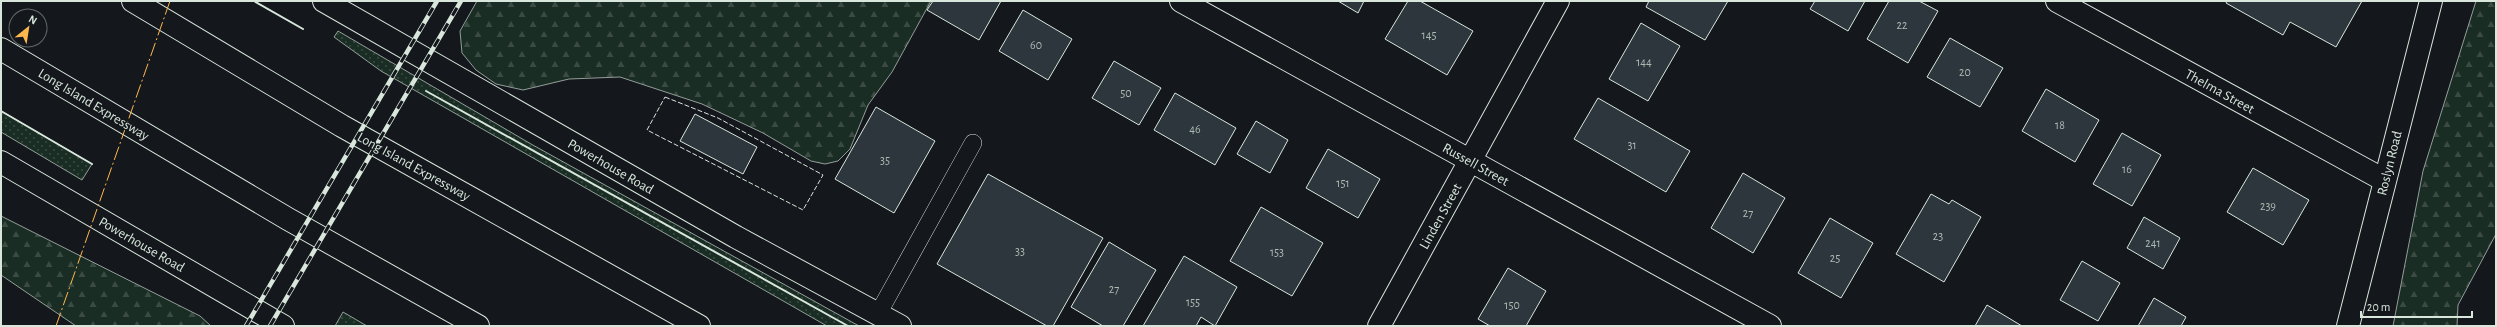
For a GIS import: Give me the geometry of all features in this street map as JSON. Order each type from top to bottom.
[{"type":"main road","name":"Long Island Expressway","points":[[133,1],[342,126],[699,326]]},
{"type":"main road","name":"Powerhouse Road","points":[[324,1],[742,240],[900,326]]},
{"type":"main road","name":"Russell Street","points":[[1181,1],[1770,326]]},
{"type":"main road","name":"Linden Street","points":[[1379,326],[1558,1]]},
{"type":"main road","name":"Thelma Street","points":[[2057,1],[2384,180]]},
{"type":"main road","name":"Roslyn Road","points":[[2348,326],[2384,180],[2431,1]]},
{"type":"main road","name":"Long Island Expressway","points":[[1,49],[288,219],[478,326]]},
{"type":"main road","name":"Powerhouse Road","points":[[1,162],[283,326]]},
{"type":"lane","points":[[878,314],[973,143]]},
{"type":"green space","points":[[477,1],[931,1],[892,72],[868,105],[850,149],[838,161],[825,164],[811,161],[763,133],[702,104],[620,77],[569,79],[523,90],[496,84],[476,70],[462,53],[460,31]]},
{"type":"green space","points":[[2476,1],[2496,1],[2496,234],[2458,305],[2457,326],[2393,326],[2423,171]]},
{"type":"green space","points":[[338,31],[531,144],[859,326],[827,326],[381,71],[334,37]]},
{"type":"green space","points":[[1,111],[92,164],[82,180],[1,132]]},
{"type":"green space","points":[[1,216],[200,316],[211,326],[76,326],[1,275]]},
{"type":"green space","points":[[343,312],[367,326],[335,326]]},
{"type":"building","points":[[933,1],[1001,1],[979,40],[927,10]]},
{"type":"building","points":[[1338,1],[1364,1],[1358,13]]},
{"type":"building","points":[[1408,1],[1420,1],[1473,31],[1447,75],[1385,39]]},
{"type":"building","points":[[1649,1],[1728,1],[1705,40],[1646,7]]},
{"type":"building","points":[[1815,1],[1865,1],[1848,31],[1810,9]]},
{"type":"building","points":[[1889,1],[1919,1],[1938,11],[1908,63],[1867,39]]},
{"type":"building","points":[[2227,1],[2362,1],[2336,47],[2290,22],[2283,35],[2226,3]]},
{"type":"building","points":[[1023,10],[1072,39],[1048,80],[999,51]]},
{"type":"building","points":[[1641,23],[1680,46],[1648,101],[1609,79]]},
{"type":"building","points":[[1950,38],[2003,68],[1980,107],[1927,77]]},
{"type":"building","points":[[1114,61],[1161,88],[1139,125],[1092,98]]},
{"type":"building","points":[[2046,89],[2099,120],[2075,162],[2022,131]]},
{"type":"building","points":[[1175,93],[1236,128],[1215,165],[1154,130]]},
{"type":"building","points":[[1598,98],[1690,151],[1666,192],[1574,139]]},
{"type":"building","points":[[876,107],[935,141],[894,213],[835,179]]},
{"type":"building","points":[[695,114],[757,147],[743,174],[680,141]]},
{"type":"building","points":[[1256,121],[1288,140],[1270,173],[1237,154]]},
{"type":"building","points":[[2122,133],[2161,155],[2132,206],[2093,184]]},
{"type":"building","points":[[1328,149],[1380,179],[1358,218],[1306,188]]},
{"type":"building","points":[[2253,168],[2309,200],[2283,245],[2227,212]]},
{"type":"building","points":[[1743,173],[1785,198],[1753,253],[1711,228]]},
{"type":"building","points":[[988,174],[1103,238],[1053,326],[1047,326],[937,264]]},
{"type":"building","points":[[1931,194],[1949,204],[1952,200],[1981,217],[1944,282],[1896,254]]},
{"type":"building","points":[[1261,207],[1323,243],[1292,296],[1230,261]]},
{"type":"building","points":[[2144,217],[2180,238],[2163,269],[2127,248]]},
{"type":"building","points":[[1830,218],[1873,243],[1841,298],[1798,273]]},
{"type":"building","points":[[1109,242],[1156,270],[1123,326],[1103,326],[1071,307]]},
{"type":"building","points":[[1184,256],[1237,287],[1215,326],[1201,317],[1196,326],[1143,326]]},
{"type":"building","points":[[2082,261],[2120,283],[2098,321],[2060,300]]},
{"type":"building","points":[[1508,268],[1546,291],[1526,326],[1490,326],[1478,319]]},
{"type":"building","points":[[2154,298],[2186,317],[2181,326],[2138,326]]},
{"type":"building","points":[[1987,305],[2022,326],[1975,326]]},
{"type":"railway","points":[[246,326],[437,1]]},
{"type":"railway","points":[[270,326],[461,1]]},
{"type":"fence","points":[[665,97],[718,118],[823,175],[803,210],[647,130],[665,97]]},
{"type":"wall","points":[[254,1],[303,29]]},
{"type":"wall","points":[[426,91],[848,326]]},
{"type":"wall","points":[[1,111],[92,164]]},
{"type":"power","points":[[56,326],[170,1]]}]
